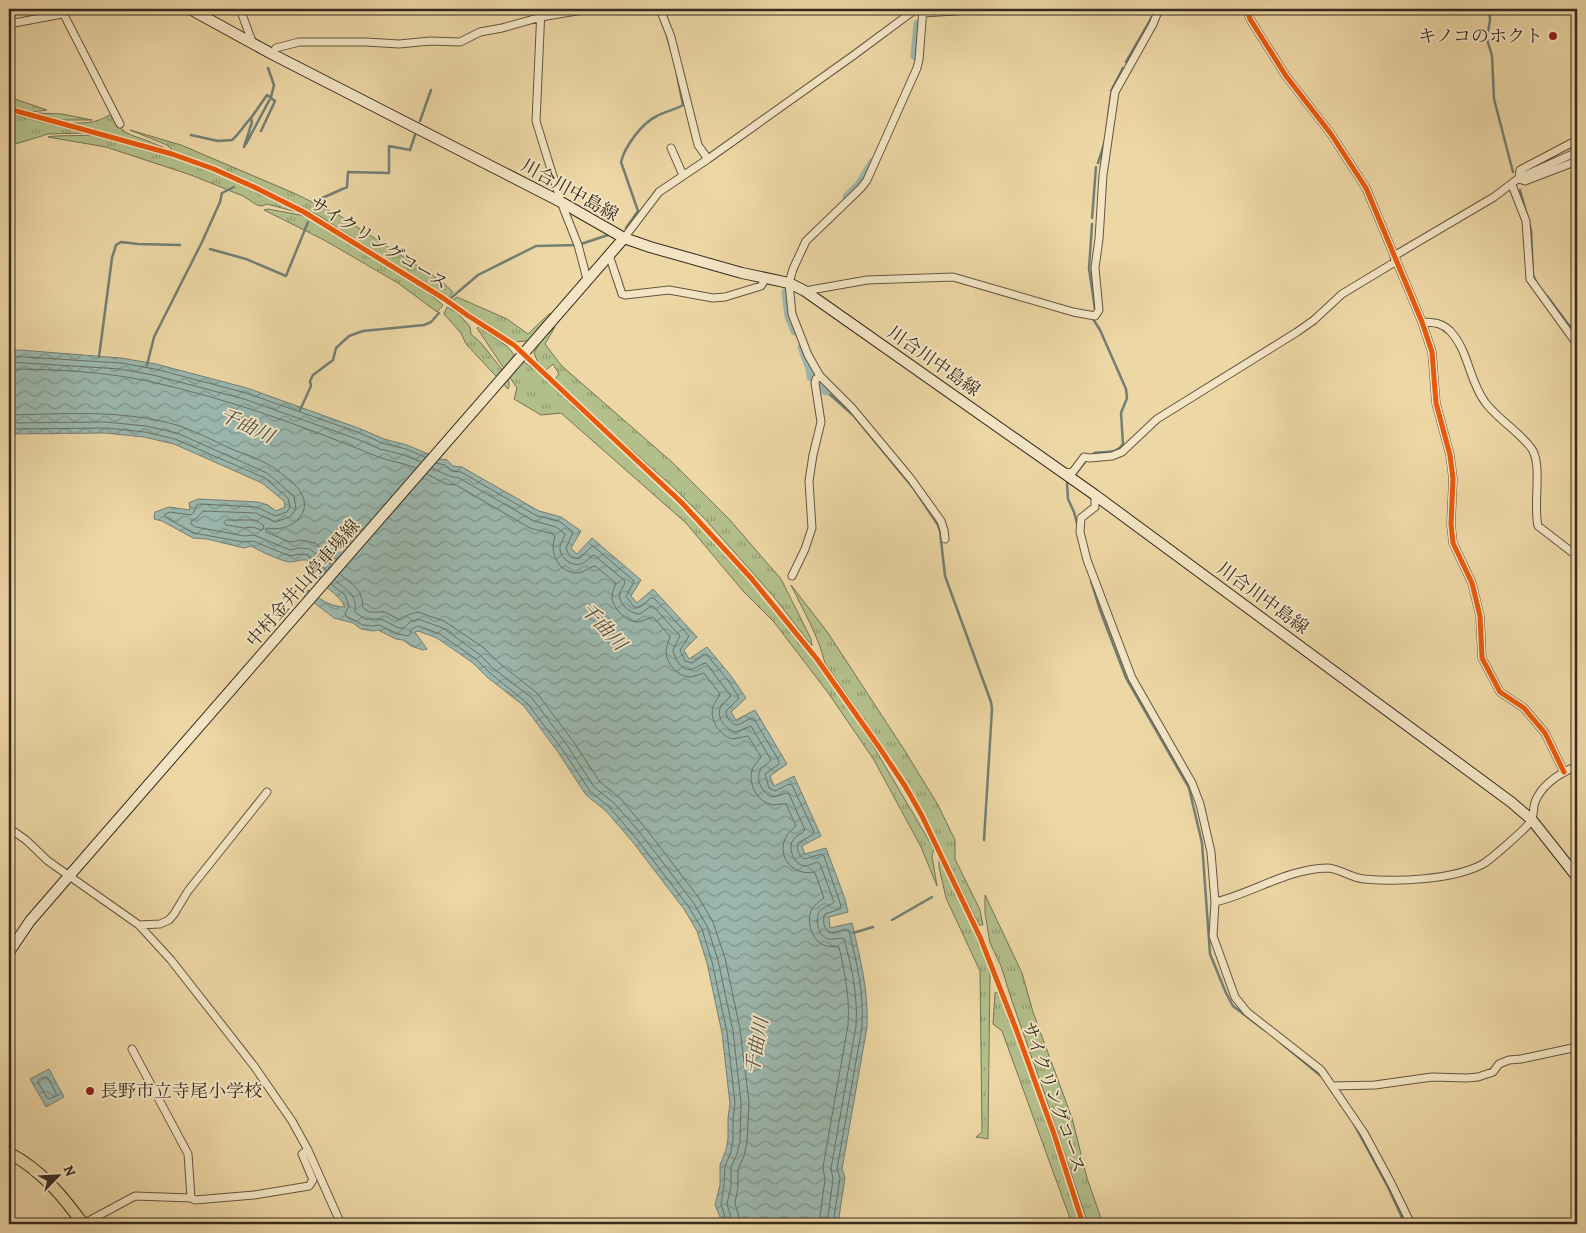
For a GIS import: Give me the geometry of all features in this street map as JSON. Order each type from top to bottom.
[{"type":"highway","points":[[9,1153],[49,1182],[83,1224]]},
{"type":"main road","name":"川合川中島線","points":[[190,9],[272,54],[561,202],[624,238],[650,247],[789,283],[806,291],[1095,495],[1510,802],[1532,820],[1577,877]]},
{"type":"main road","name":"中村金井山停車場線","points":[[9,952],[30,921],[71,873],[624,238]]},
{"type":"street","points":[[240,9],[253,44]]},
{"type":"street","points":[[272,54],[276,48],[299,42],[399,44],[430,41],[460,42],[480,32],[502,28],[541,13],[588,9]]},
{"type":"street","points":[[660,9],[671,37],[698,145],[708,159]]},
{"type":"street","points":[[624,238],[659,192],[708,159],[916,9]]},
{"type":"street","points":[[945,539],[940,521],[911,479],[852,408],[820,376],[808,354],[792,314],[789,283],[793,269],[806,241],[861,188],[866,180],[917,68],[923,11],[987,9]]},
{"type":"street","points":[[806,291],[867,280],[953,277],[1092,316],[1099,310],[1095,268],[1103,175],[1115,92],[1153,24],[1159,9]]},
{"type":"street","points":[[1247,9],[1250,19],[1286,76],[1331,134],[1366,188],[1422,322],[1432,352],[1436,403],[1450,455],[1453,479],[1451,524],[1453,543],[1472,583],[1480,616],[1482,658],[1500,692],[1524,708],[1545,733],[1564,772]]},
{"type":"street","points":[[9,24],[62,11],[120,124]]},
{"type":"street","points":[[541,13],[536,121],[561,202],[578,245],[587,279]]},
{"type":"street","points":[[1519,178],[1520,170],[1577,140]]},
{"type":"street","points":[[671,148],[683,175]]},
{"type":"street","points":[[1394,256],[1512,185],[1519,178],[1577,152]]},
{"type":"street","points":[[1519,178],[1525,181],[1577,161]]},
{"type":"street","points":[[1512,185],[1526,221],[1530,279],[1577,344]]},
{"type":"street","points":[[609,255],[622,294],[625,295],[669,290],[713,298],[725,297],[761,286],[766,278]]},
{"type":"street","points":[[1063,472],[1072,473],[1084,457],[1112,456],[1122,452],[1157,419],[1297,332],[1314,320],[1342,294],[1395,262],[1394,256]]},
{"type":"street","points":[[1422,322],[1441,323],[1450,331],[1459,342],[1484,402],[1532,450],[1537,462],[1536,517],[1538,526],[1577,556]]},
{"type":"street","points":[[792,576],[805,549],[812,528],[809,481],[821,422],[814,384],[820,376]]},
{"type":"street","points":[[1095,495],[1095,507],[1082,518],[1080,532],[1087,560],[1132,678],[1192,783],[1200,804],[1211,852],[1215,902],[1212,936],[1234,997],[1248,1012],[1321,1070],[1364,1133],[1411,1224]]},
{"type":"street","points":[[1215,902],[1285,876],[1329,868],[1362,879],[1407,879],[1458,874],[1492,858],[1532,820],[1535,802],[1543,788],[1564,772],[1577,766]]},
{"type":"street","points":[[139,925],[160,924],[169,920],[188,890],[267,792]]},
{"type":"street","points":[[9,828],[26,840],[48,861],[71,873],[139,925],[172,960],[254,1066],[292,1121],[308,1150],[341,1224]]},
{"type":"street","points":[[1333,1086],[1375,1085],[1432,1077],[1478,1077],[1493,1072],[1499,1064],[1509,1060],[1577,1047]]},
{"type":"street","points":[[132,1049],[188,1154],[191,1198]]},
{"type":"street","points":[[83,1224],[135,1196],[191,1198],[195,1200],[254,1195],[309,1186],[313,1180],[302,1154],[308,1150]]},
{"type":"green space","points":[[9,96],[47,110],[32,112],[9,106]]},
{"type":"green space","points":[[9,113],[83,133],[48,134],[9,146]]},
{"type":"green space","points":[[38,113],[62,114],[92,120],[60,120]]},
{"type":"green space","points":[[111,114],[115,122],[125,131],[169,151],[67,123],[95,121]]},
{"type":"green space","points":[[130,130],[181,145],[296,194],[340,216],[441,281],[453,292],[447,299],[318,215],[228,171],[174,152],[167,145]]},
{"type":"green space","points":[[93,135],[186,161],[221,175],[300,213],[267,204],[257,205],[243,196],[191,175],[106,147],[48,137]]},
{"type":"green space","points":[[268,209],[305,216],[421,287],[443,305],[437,312],[398,283],[324,240],[264,210]]},
{"type":"green space","points":[[457,297],[507,319],[528,334],[549,314],[552,314],[530,339],[515,342],[452,301]]},
{"type":"green space","points":[[447,307],[458,313],[470,327],[471,334],[481,343],[501,368],[509,381],[508,389],[466,344],[461,333],[444,314]]},
{"type":"green space","points":[[479,327],[507,346],[515,356],[537,371],[648,474],[690,515],[780,615],[822,670],[871,742],[934,849],[932,856],[937,886],[921,847],[874,760],[829,694],[774,622],[743,591],[686,523],[561,413],[541,415],[514,399],[517,388],[477,328]]},
{"type":"green space","points":[[555,327],[545,344],[561,365],[673,463],[729,519],[781,579],[811,639],[812,646],[774,597],[705,519],[674,488],[555,379],[559,374],[553,364],[545,371],[538,363],[534,353],[540,342]]},
{"type":"green space","points":[[791,585],[828,633],[938,805],[955,840],[955,859],[980,910],[983,925],[979,925],[921,808],[881,744],[825,663],[814,633]]},
{"type":"green space","points":[[939,859],[981,944],[990,972],[988,1139],[976,1137],[982,1132],[980,971],[946,898]]},
{"type":"green space","points":[[985,895],[1022,973],[1033,1012],[1072,1118],[1087,1178],[1103,1224],[1088,1224],[1001,966],[990,943],[985,913]]},
{"type":"green space","points":[[1000,992],[1017,1035],[1080,1224],[1072,1224],[1002,1031],[993,1024],[995,993]]},
{"type":"water","name":"千曲川","points":[[20,350],[121,358],[156,364],[247,388],[384,439],[407,445],[440,459],[447,460],[453,466],[462,467],[539,511],[561,517],[581,531],[571,548],[577,554],[592,538],[641,580],[631,596],[637,603],[653,589],[697,637],[684,650],[689,659],[707,647],[746,698],[731,712],[736,720],[755,710],[787,764],[770,776],[774,786],[794,776],[821,836],[802,846],[805,854],[826,848],[845,899],[848,912],[829,917],[830,928],[852,923],[867,1001],[867,1027],[842,1169],[845,1177],[838,1224],[723,1224],[715,1205],[720,1185],[720,1165],[728,1139],[730,1104],[722,1033],[707,963],[697,931],[684,909],[632,841],[606,811],[586,795],[558,752],[524,706],[487,677],[473,663],[437,638],[418,631],[415,632],[427,649],[423,650],[378,630],[361,629],[353,623],[334,618],[304,595],[308,590],[325,602],[345,607],[317,578],[307,560],[292,562],[270,556],[251,546],[244,548],[207,539],[193,538],[162,521],[154,519],[155,512],[169,507],[190,510],[189,503],[198,499],[258,502],[268,505],[276,511],[285,507],[284,501],[262,483],[174,444],[144,437],[105,433],[9,434],[9,351]]},
{"type":"water","points":[[49,1069],[64,1097],[46,1107],[30,1079]]},
{"type":"waterway","points":[[1489,9],[1490,20],[1487,39],[1492,56],[1494,99],[1513,172]]},
{"type":"waterway","points":[[1126,62],[1152,17]]},
{"type":"waterway","points":[[915,56],[918,24]]},
{"type":"waterway","points":[[667,36],[671,50]]},
{"type":"waterway","points":[[246,144],[271,97],[274,85],[268,68]]},
{"type":"waterway","points":[[1111,91],[1123,68]]},
{"type":"waterway","points":[[626,228],[638,211],[621,162],[626,149],[635,136],[651,119],[683,105],[677,75]]},
{"type":"waterway","points":[[420,121],[431,90]]},
{"type":"waterway","points":[[251,118],[267,95],[275,101],[261,131]]},
{"type":"waterway","points":[[1108,118],[1111,95]]},
{"type":"waterway","points":[[191,135],[218,141],[232,140],[251,118],[252,122],[244,147]]},
{"type":"waterway","points":[[313,212],[320,199],[347,187],[348,172],[389,173],[389,146],[410,150],[415,135]]},
{"type":"waterway","points":[[1098,163],[1105,141]]},
{"type":"waterway","points":[[847,197],[859,185],[873,162]]},
{"type":"waterway","points":[[1092,218],[1096,167]]},
{"type":"waterway","points":[[147,365],[154,337],[202,242],[220,202],[222,193],[234,187]]},
{"type":"waterway","points":[[1520,190],[1531,230],[1533,275],[1537,284]]},
{"type":"waterway","points":[[210,249],[246,259],[286,276],[308,222]]},
{"type":"waterway","points":[[1092,224],[1089,269],[1095,309],[1093,319],[1100,330],[1126,389],[1127,398],[1121,413],[1123,444],[1117,450],[1094,453]]},
{"type":"waterway","points":[[451,298],[478,275],[536,246],[578,245],[608,235]]},
{"type":"waterway","points":[[99,357],[112,258],[116,245],[121,242],[180,245]]},
{"type":"waterway","points":[[786,292],[789,316],[795,331]]},
{"type":"waterway","points":[[1547,296],[1577,336]]},
{"type":"waterway","points":[[300,410],[311,386],[310,381],[313,375],[333,360],[336,348],[349,336],[363,331],[424,325],[431,322],[439,313]]},
{"type":"waterway","points":[[802,347],[811,377]]},
{"type":"waterway","points":[[820,386],[826,391]]},
{"type":"waterway","points":[[826,391],[854,416],[914,489],[938,525],[945,576],[991,702],[984,840]]},
{"type":"waterway","points":[[1075,475],[1085,462]]},
{"type":"waterway","points":[[1067,483],[1068,499],[1078,527]]},
{"type":"waterway","points":[[1091,581],[1126,678],[1189,788],[1202,843],[1210,954],[1233,1006],[1263,1029]]},
{"type":"waterway","points":[[892,920],[932,897]]},
{"type":"waterway","points":[[853,933],[873,927]]},
{"type":"waterway","points":[[1281,1043],[1321,1076]]},
{"type":"waterway","points":[[1354,1124],[1389,1189],[1405,1224]]},
{"type":"cycle path","points":[[1247,9],[1250,19],[1286,76],[1331,134],[1366,188],[1422,322],[1432,352],[1436,403],[1450,455],[1453,479],[1451,524],[1453,543],[1472,583],[1480,616],[1482,658],[1500,692],[1524,708],[1545,733],[1564,772]]},
{"type":"cycle path","name":"サイクリングコース","points":[[9,109],[172,154],[214,169],[304,212],[443,298],[514,345],[682,503],[751,578],[817,659],[879,747],[921,814],[980,937],[1054,1134],[1083,1224]]},
{"type":"place","name":"キノコのホクト","points":[[1553,36]]},
{"type":"place","name":"長野市立寺尾小学校","points":[[90,1091]]}]
